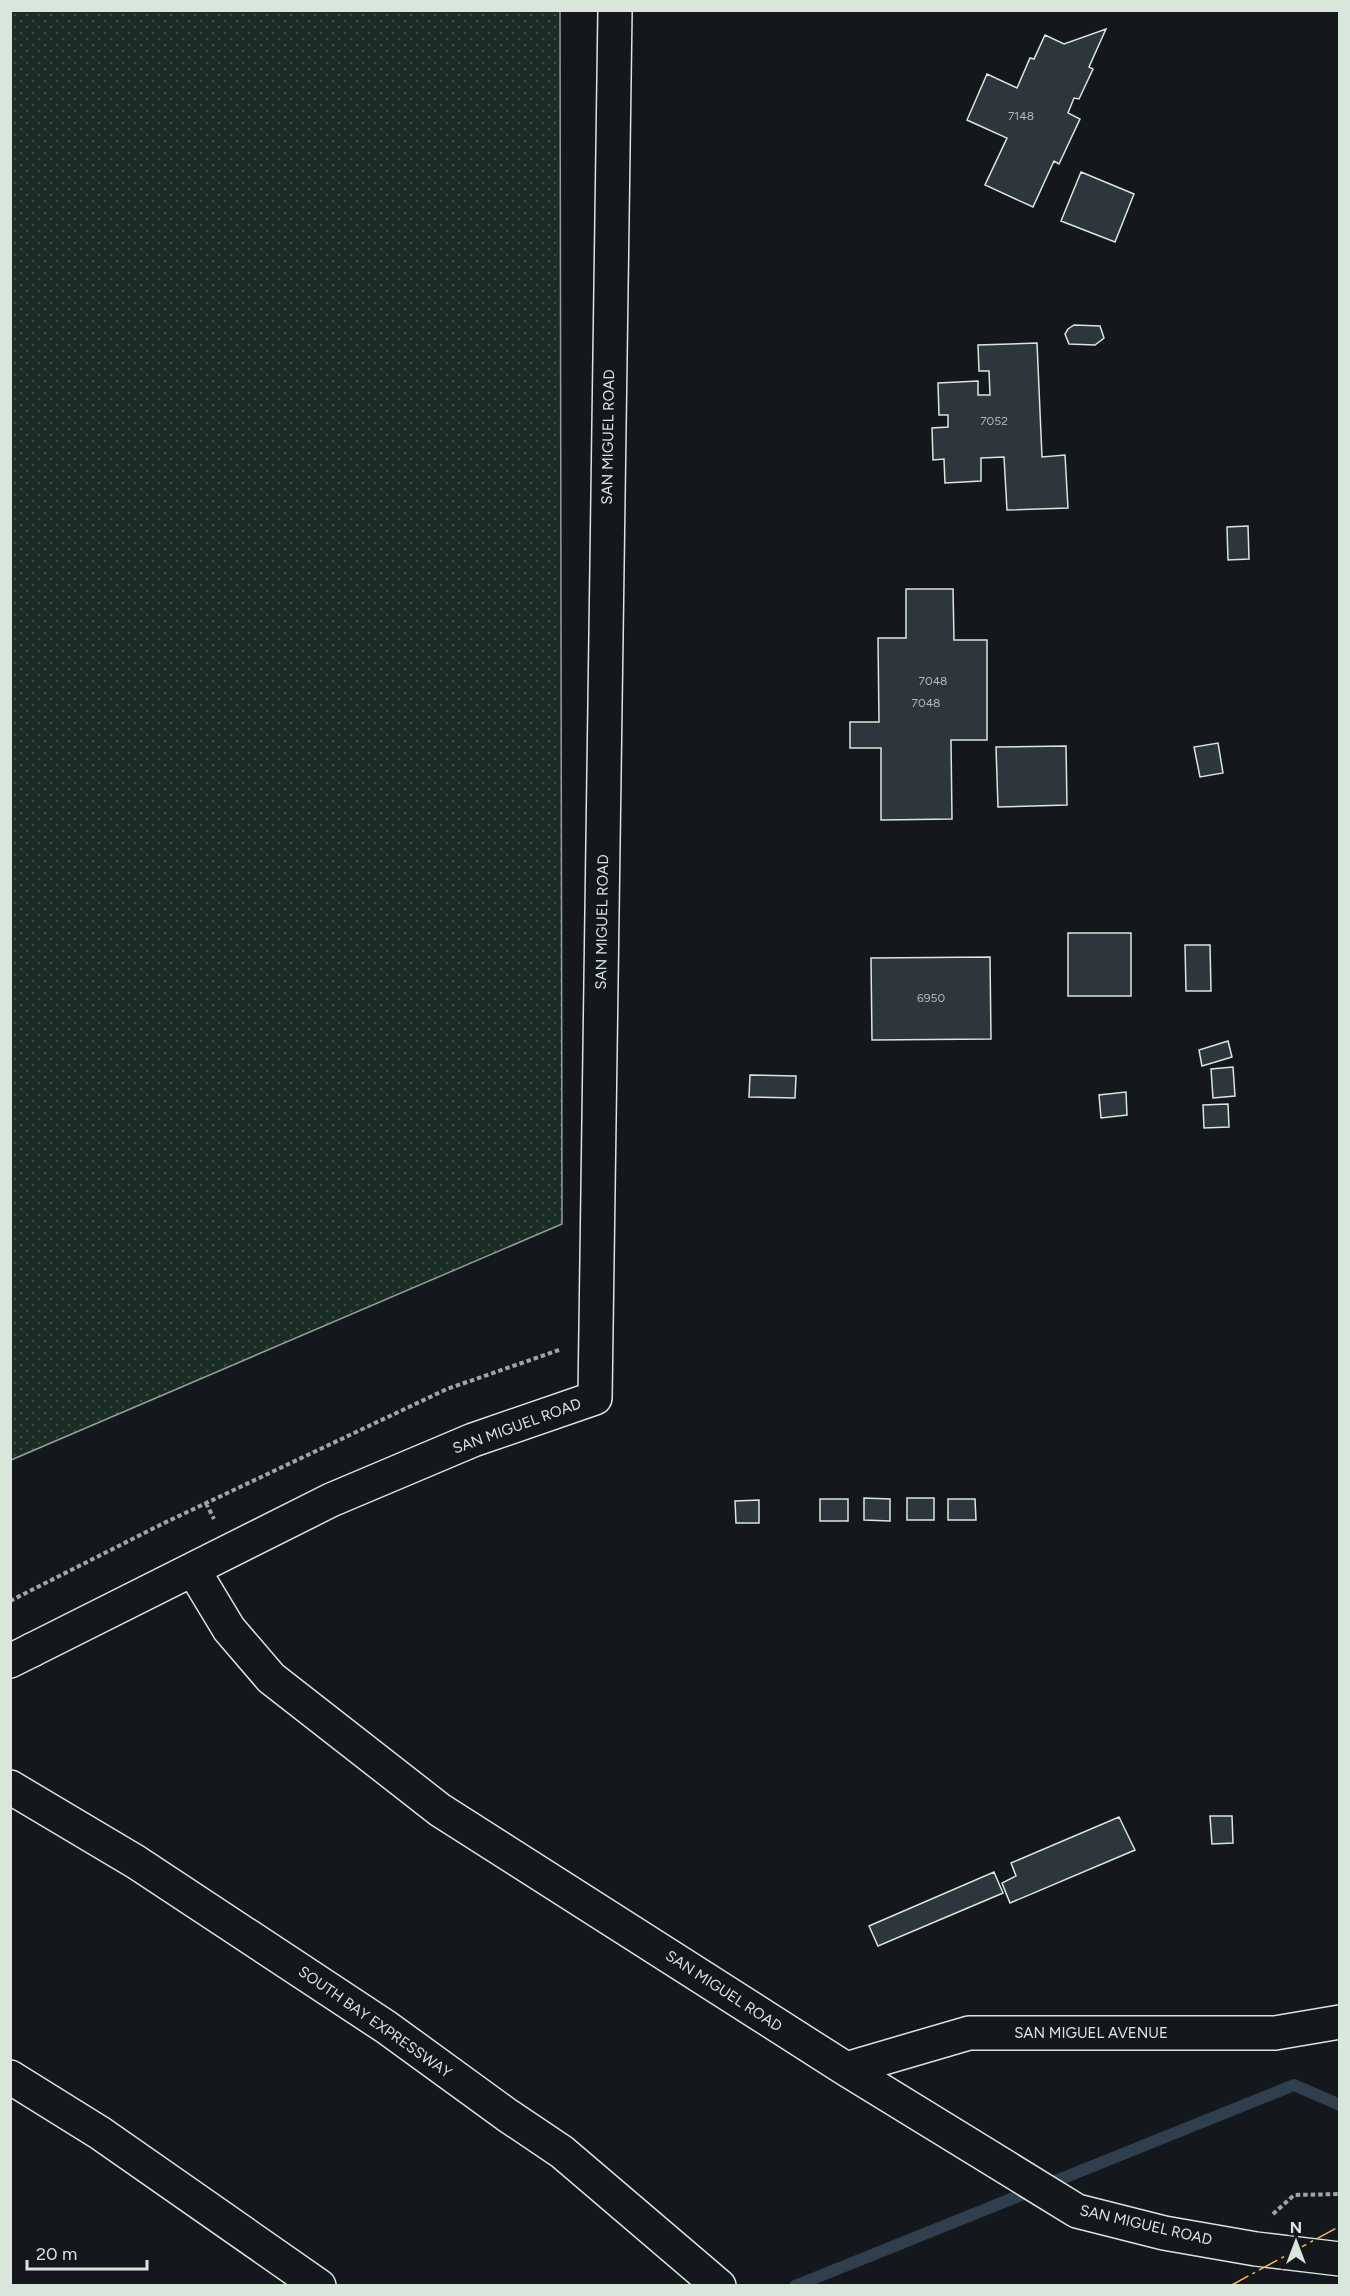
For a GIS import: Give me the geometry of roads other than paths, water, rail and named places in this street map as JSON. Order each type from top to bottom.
[{"type":"main road","name":"SAN MIGUEL ROAD","points":[[21,1655],[194,1571],[331,1500],[473,1440],[595,1398],[615,10]]},
{"type":"main road","name":"SAN MIGUEL ROAD","points":[[194,1571],[229,1629],[271,1678],[440,1810],[846,2069],[1077,2211],[1164,2233],[1256,2249],[1340,2259]]},
{"type":"main road","name":"SOUTH BAY EXPRESSWAY","points":[[10,1787],[136,1862],[262,1943],[562,2152],[719,2286]]},
{"type":"main road","name":"SAN MIGUEL AVENUE","points":[[846,2069],[969,2033],[1275,2033],[1340,2022]]},
{"type":"main road","points":[[10,2077],[100,2133],[314,2282]]},
{"type":"waterway","points":[[795,2286],[1294,2085],[1340,2105]]}]
